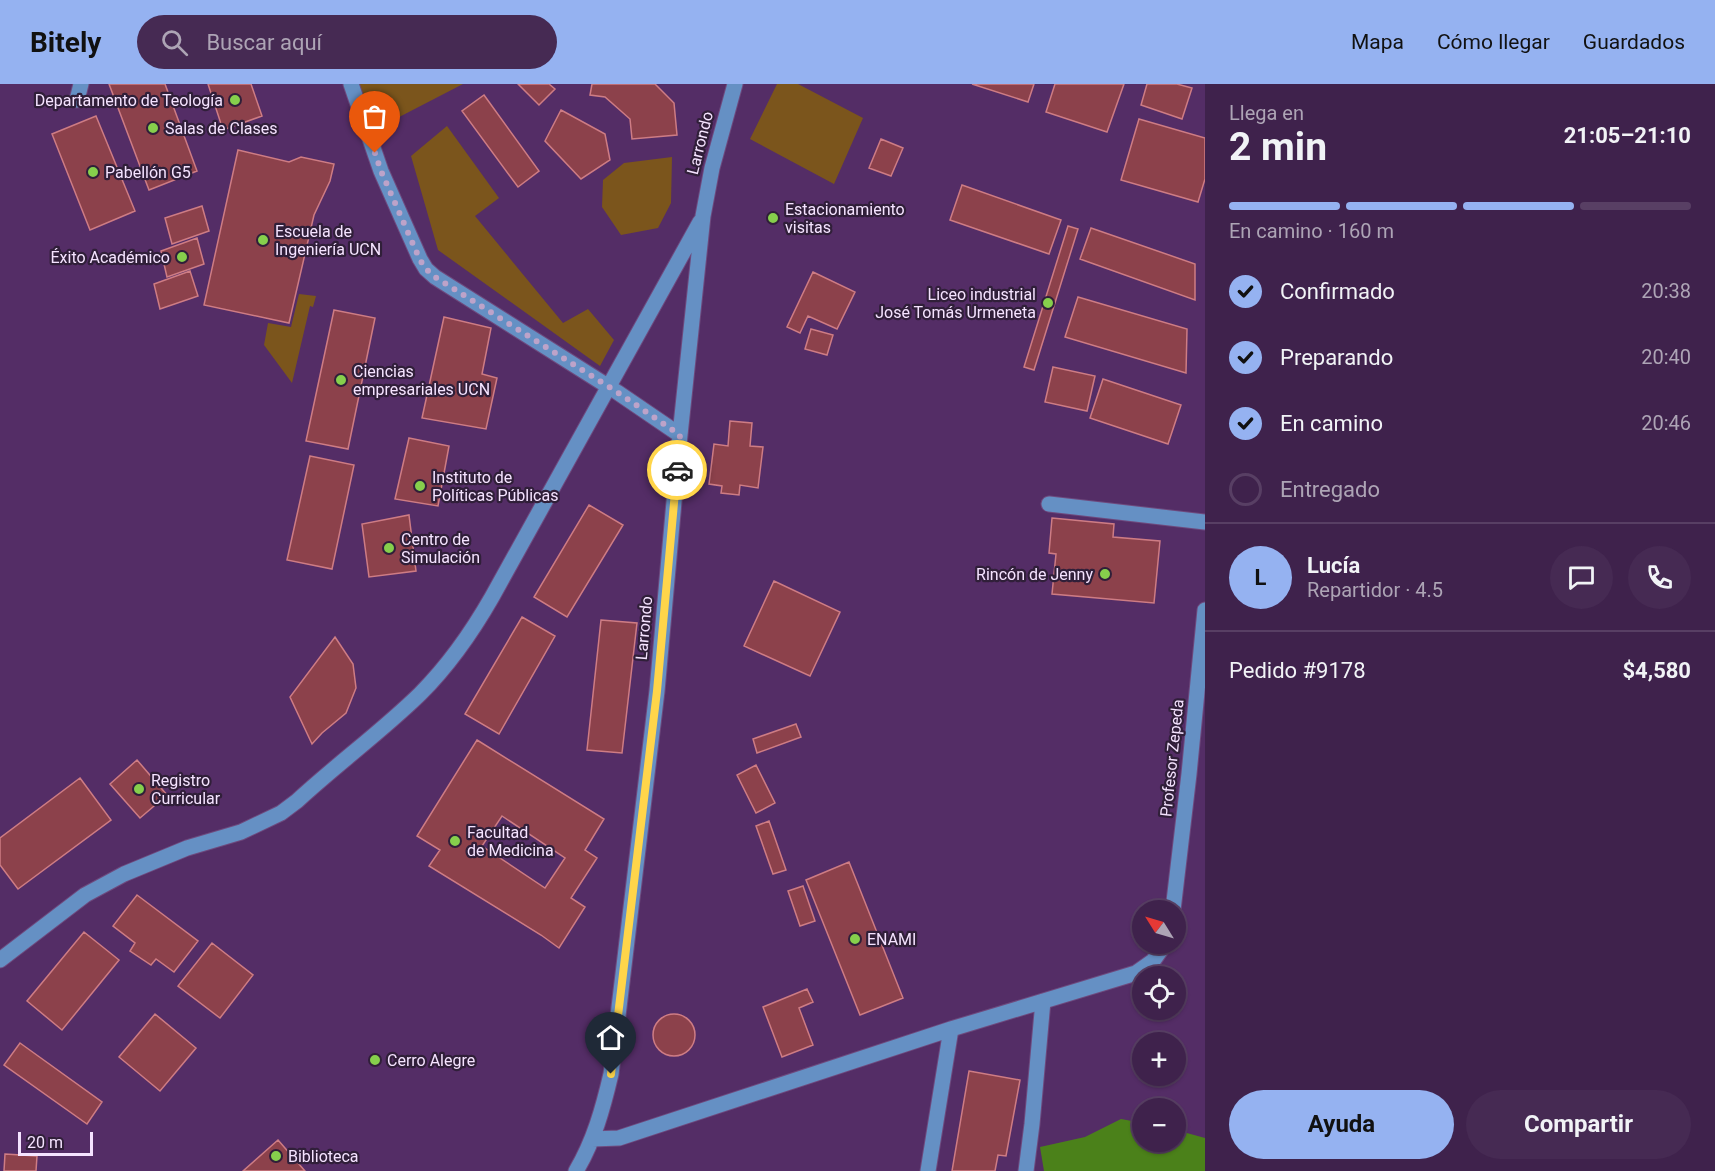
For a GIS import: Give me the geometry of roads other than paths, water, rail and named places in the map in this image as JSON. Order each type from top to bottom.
[{"type":"street","points":[[77,100],[81,84]]},
{"type":"street","points":[[351,84],[381,171],[426,269],[680,435]]},
{"type":"street","name":"Larrondo","points":[[576,1171],[592,1139],[611,1074],[657,691],[680,435],[704,216],[712,168],[735,84]]},
{"type":"street","points":[[0,960],[86,896],[124,874],[187,848],[241,832],[281,813],[420,693],[447,664],[478,621],[704,216]]},
{"type":"street","points":[[1049,504],[1205,522]]},
{"type":"street","name":"Profesor Zepeda","points":[[1174,900],[1205,610]]},
{"type":"street","points":[[1189,774],[1205,778]]},
{"type":"street","points":[[592,1139],[619,1138],[951,1029],[1136,973],[1153,961],[1158,954]]},
{"type":"street","points":[[1026,1171],[1043,1001]]},
{"type":"street","points":[[928,1171],[951,1029]]},
{"type":"place","name":"Departamento de Teología","points":[[235,100]]},
{"type":"place","name":"Salas de Clases","points":[[153,128]]},
{"type":"place","name":"Pabellón G5","points":[[93,172]]},
{"type":"place","name":"Estacionamiento visitas","points":[[773,218]]},
{"type":"place","name":"Escuela de Ingeniería UCN","points":[[263,240]]},
{"type":"place","name":"Éxito Académico","points":[[182,257]]},
{"type":"place","name":"Liceo industrial José Tomás Urmeneta","points":[[1048,303]]},
{"type":"place","name":"Ciencias empresariales UCN","points":[[341,380]]},
{"type":"place","name":"Instituto de Políticas Públicas","points":[[420,486]]},
{"type":"place","name":"Centro de Simulación","points":[[389,548]]},
{"type":"place","name":"Rincón de Jenny","points":[[1105,574]]},
{"type":"place","name":"Registro Curricular","points":[[139,789]]},
{"type":"place","name":"Facultad de Medicina","points":[[455,841]]},
{"type":"place","name":"ENAMI","points":[[855,939]]},
{"type":"place","name":"Cerro Alegre","points":[[375,1060]]},
{"type":"place","name":"Biblioteca","points":[[276,1156]]}]
